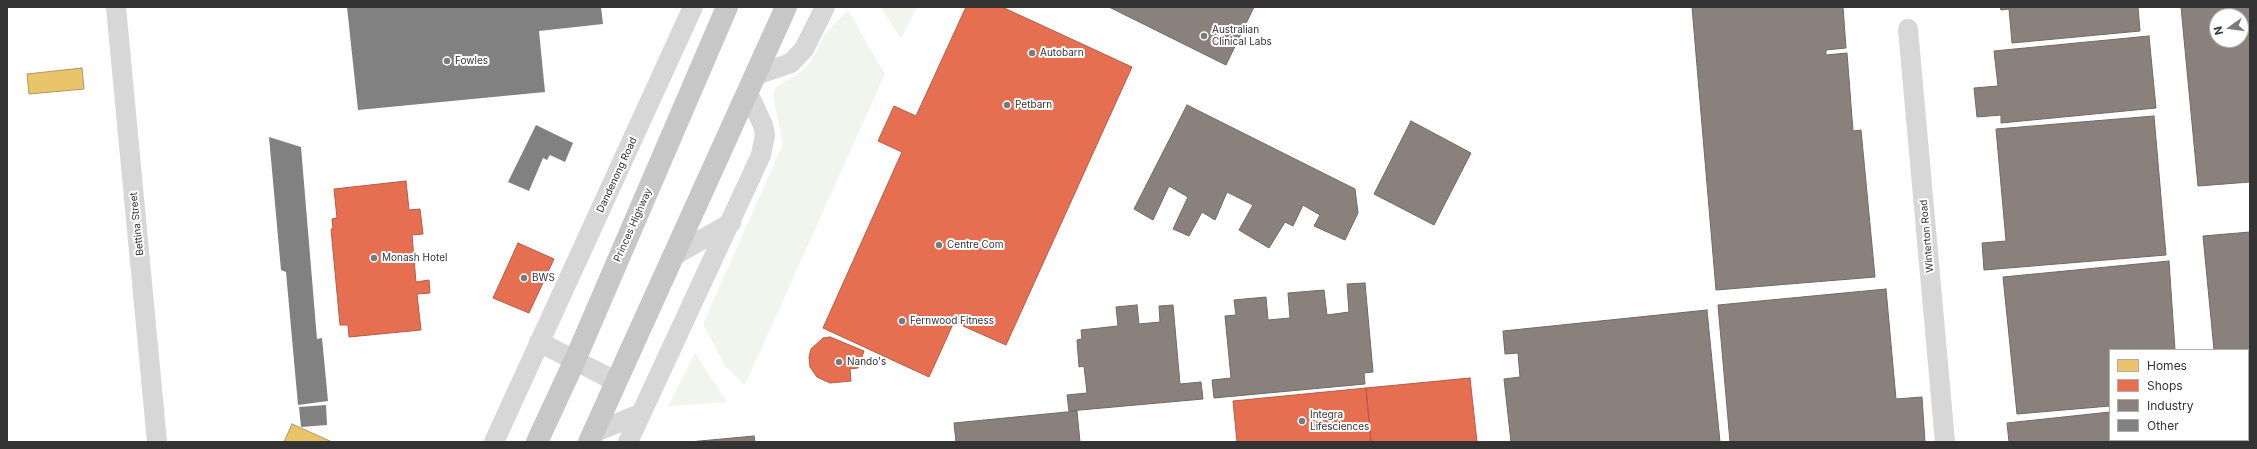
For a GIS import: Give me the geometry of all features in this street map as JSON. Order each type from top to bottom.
[{"type":"highway","name":"Princes Highway","points":[[537,442],[575,360],[727,7]]},
{"type":"highway","points":[[591,438],[786,7]]},
{"type":"street","name":"Bettina Street","points":[[116,7],[157,442]]},
{"type":"street","name":"Dandenong Road","points":[[494,442],[693,7]]},
{"type":"street","points":[[628,442],[730,223],[764,146],[763,125],[752,84],[791,63],[804,48],[825,7]]},
{"type":"street","name":"Winterton Road","points":[[1908,30],[1946,442]]},
{"type":"street","points":[[675,255],[730,223]]},
{"type":"street","points":[[539,342],[617,382]]},
{"type":"street","points":[[591,438],[640,414]]},
{"type":"shaded area","points":[[881,7],[917,7],[901,39]]},
{"type":"shaded area","points":[[848,10],[885,74],[745,385],[725,366],[703,324],[783,144],[773,97],[776,87],[798,74],[810,63],[825,34]]},
{"type":"shaded area","points":[[695,353],[727,402],[668,406]]},
{"type":"building: Homes","points":[[82,68],[84,89],[29,94],[27,74]]},
{"type":"building: Homes","points":[[292,424],[332,442],[284,442]]},
{"type":"building: Shops","points":[[966,7],[1002,7],[1132,67],[1006,345],[954,322],[929,377],[823,328],[902,152],[878,141],[894,106],[916,116]]},
{"type":"building: Shops","name":"Monash Hotel","points":[[406,181],[409,210],[420,209],[423,234],[412,235],[416,282],[429,280],[430,293],[417,294],[421,330],[349,337],[348,325],[340,325],[331,229],[333,229],[332,219],[337,218],[334,189]]},
{"type":"building: Shops","name":"BWS","points":[[518,243],[554,259],[529,313],[493,298]]},
{"type":"building: Shops","points":[[830,337],[864,351],[858,368],[850,369],[851,381],[830,383],[817,377],[810,367],[809,357],[811,349],[823,338]]},
{"type":"building: Shops","points":[[1470,378],[1477,442],[1371,442],[1366,388]]},
{"type":"building: Shops","name":"Integra Lifesciences","points":[[1366,388],[1371,442],[1237,442],[1233,401]]},
{"type":"building: Industry","name":"Australian Clinical Labs","points":[[1109,7],[1254,7],[1226,65]]},
{"type":"building: Industry","points":[[1692,7],[1843,7],[1846,48],[1826,50],[1826,55],[1847,53],[1853,131],[1861,130],[1875,277],[1716,290]]},
{"type":"building: Industry","points":[[2000,7],[2138,7],[2140,31],[2012,43],[2009,9],[2001,10]]},
{"type":"building: Industry","points":[[2181,7],[2250,7],[2250,182],[2198,186]]},
{"type":"building: Industry","points":[[2149,36],[2156,108],[2001,123],[2001,115],[1977,117],[1974,88],[1998,86],[1994,51]]},
{"type":"building: Industry","points":[[1187,105],[1355,189],[1358,213],[1345,240],[1314,226],[1320,215],[1303,205],[1293,226],[1285,222],[1269,248],[1239,230],[1253,205],[1227,192],[1215,220],[1202,212],[1189,236],[1173,229],[1188,197],[1169,186],[1153,220],[1134,209]]},
{"type":"building: Industry","points":[[2154,116],[2166,255],[1984,270],[1982,243],[2006,241],[1996,129]]},
{"type":"building: Industry","points":[[1411,121],[1471,153],[1434,225],[1374,194]]},
{"type":"building: Industry","points":[[2250,232],[2250,442],[2224,442],[2249,441],[2249,349],[2214,349],[2203,236]]},
{"type":"building: Industry","points":[[2169,261],[2175,349],[2109,349],[2109,406],[2017,414],[2003,277]]},
{"type":"building: Industry","points":[[1365,283],[1373,372],[1364,373],[1365,384],[1214,398],[1212,380],[1231,378],[1225,316],[1236,315],[1234,300],[1266,297],[1268,320],[1290,318],[1288,293],[1324,290],[1327,315],[1349,312],[1347,284]]},
{"type":"building: Industry","points":[[1886,289],[1896,399],[1922,397],[1925,442],[1730,442],[1718,305]]},
{"type":"building: Industry","points":[[1137,305],[1139,324],[1160,322],[1159,306],[1173,305],[1180,384],[1201,382],[1203,399],[1069,411],[1067,395],[1087,393],[1084,366],[1079,367],[1077,340],[1082,339],[1081,330],[1118,326],[1116,307]]},
{"type":"building: Industry","points":[[1707,310],[1720,442],[1511,442],[1504,379],[1520,377],[1518,353],[1505,354],[1503,331]]},
{"type":"building: Industry","points":[[1077,411],[1080,442],[956,442],[954,423]]},
{"type":"building: Industry","points":[[2109,412],[2109,441],[2183,442],[2009,442],[2007,423]]},
{"type":"building: Industry","points":[[754,436],[755,442],[689,442]]},
{"type":"building: Other","name":"Fowles","points":[[347,7],[601,7],[603,24],[539,31],[545,92],[358,110]]},
{"type":"building: Other","points":[[536,125],[573,143],[565,162],[550,155],[547,160],[543,158],[529,191],[508,182]]},
{"type":"building: Other","points":[[269,137],[301,147],[317,339],[322,338],[328,401],[298,405],[286,272],[281,270]]},
{"type":"building: Other","points":[[326,405],[327,425],[301,427],[299,407]]},
{"type":"place","name":"Australian Clinical Labs","points":[[1204,36]]},
{"type":"place","name":"Autobarn","points":[[1032,53]]},
{"type":"place","name":"Fowles","points":[[447,61]]},
{"type":"place","name":"Petbarn","points":[[1007,105]]},
{"type":"place","name":"Centre Com","points":[[939,245]]},
{"type":"place","name":"Monash Hotel","points":[[374,258]]},
{"type":"place","name":"BWS","points":[[524,278]]},
{"type":"place","name":"Fernwood Fitness","points":[[902,321]]},
{"type":"place","name":"Nando's","points":[[839,362]]},
{"type":"place","name":"Integra Lifesciences","points":[[1302,421]]}]
